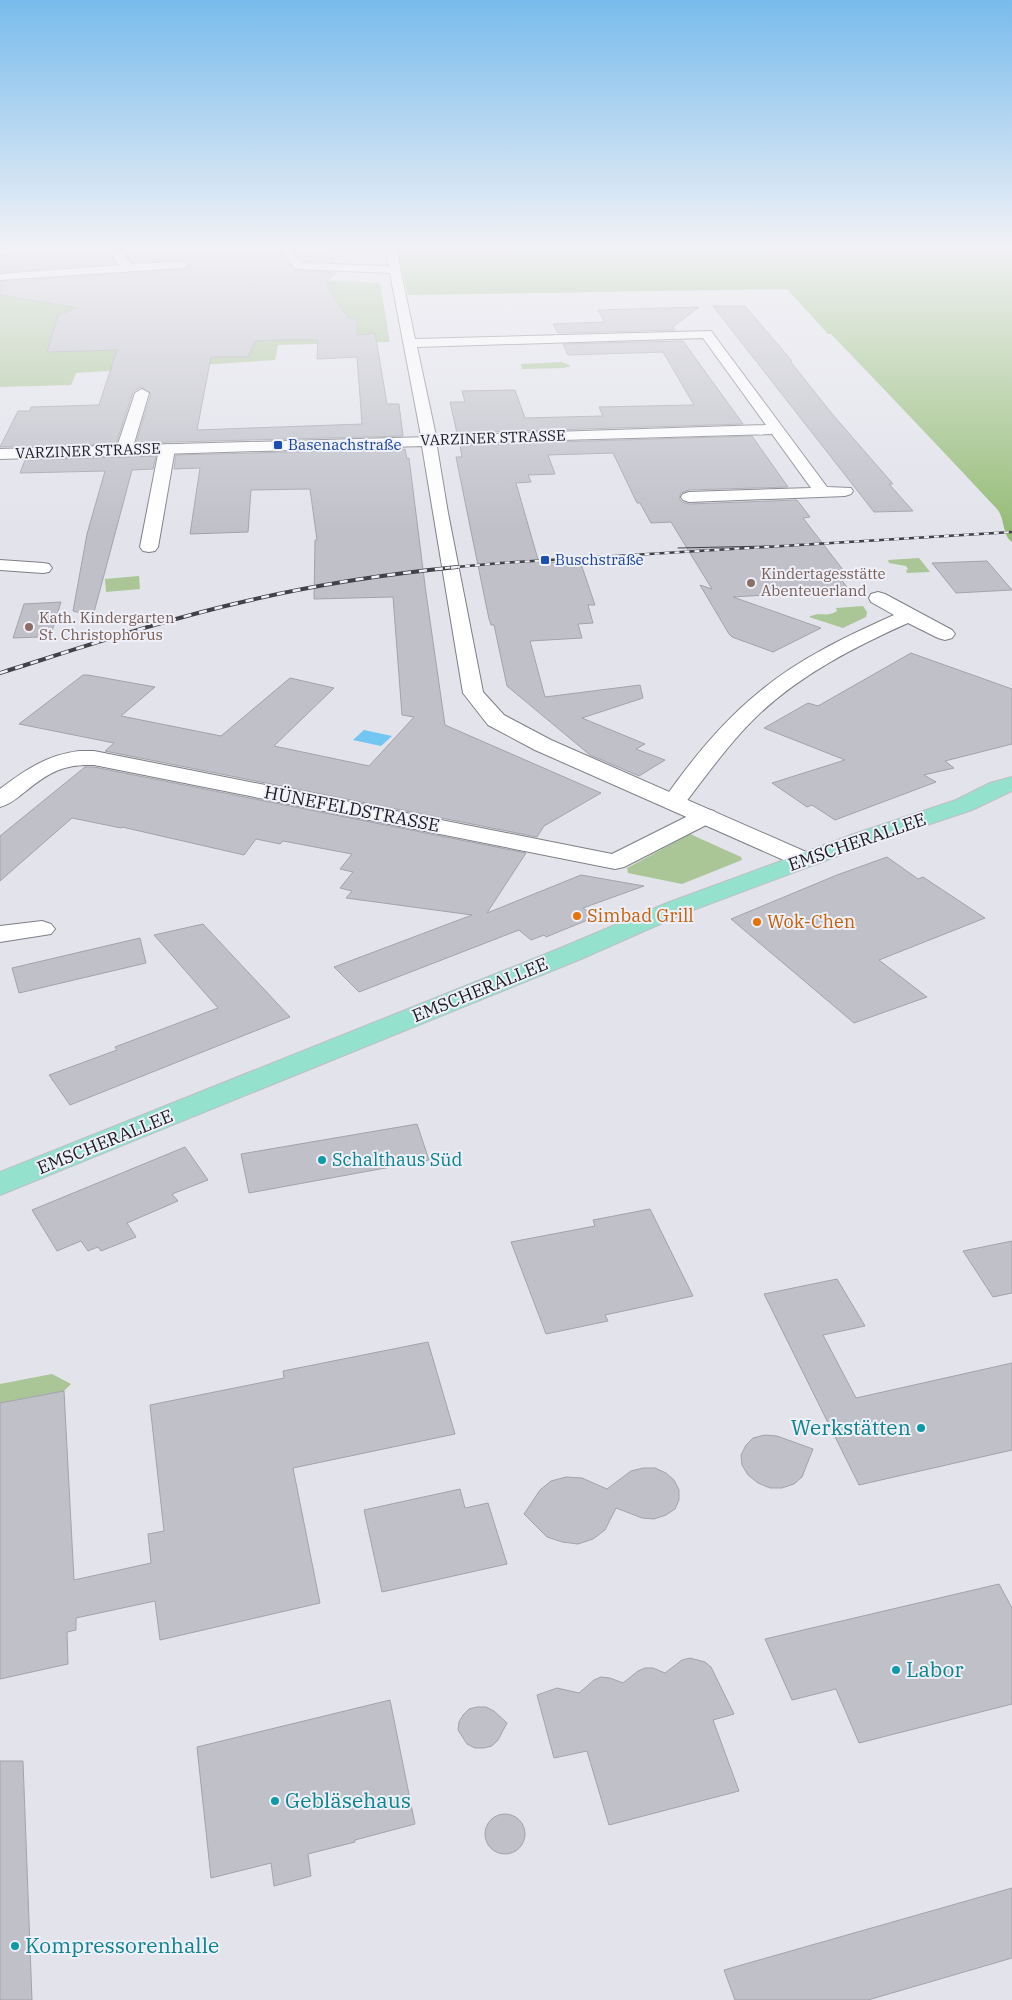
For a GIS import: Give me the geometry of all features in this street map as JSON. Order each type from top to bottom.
[{"type":"main road","name":"EMSCHERALLEE","points":[[0,1184],[572,953],[676,908],[804,860],[964,805],[998,788],[1012,784]]},
{"type":"main road","name":"EMSCHERALLEE","points":[[964,805],[1012,798]]},
{"type":"street","points":[[435,341],[410,342],[473,692],[485,710],[496,720],[543,745],[804,860]]},
{"type":"street","points":[[712,341],[822,492]]},
{"type":"street","points":[[124,450],[142,393]]},
{"type":"street","name":"VARZINER STRASSE","points":[[0,454],[776,429]]},
{"type":"street","points":[[149,547],[167,449]]},
{"type":"street","points":[[690,497],[845,491]]},
{"type":"street","points":[[0,566],[43,568]]},
{"type":"street","points":[[878,598],[908,616],[945,634]]},
{"type":"street","points":[[674,802],[727,734],[751,710],[771,694],[846,646],[908,616]]},
{"type":"street","name":"HÜNEFELDSTRASSE","points":[[0,800],[46,765],[69,758],[94,758],[615,862],[706,816]]},
{"type":"street","points":[[0,934],[42,928]]},
{"type":"green space","points":[[0,341],[390,342],[278,345],[275,360],[76,373],[71,385],[0,387]]},
{"type":"green space","points":[[838,341],[1012,341],[1012,542],[1007,535],[997,509]]},
{"type":"green space","points":[[562,362],[571,366],[564,368],[522,369],[521,364]]},
{"type":"green space","points":[[919,558],[930,572],[907,573],[908,569],[906,566],[889,563],[888,560]]},
{"type":"green space","points":[[139,576],[140,589],[106,592],[105,579]]},
{"type":"green space","points":[[863,606],[867,612],[866,617],[843,628],[809,617],[833,613],[837,611],[836,608]]},
{"type":"green space","points":[[690,834],[741,857],[742,860],[682,884],[628,873],[627,868]]},
{"type":"green space","points":[[52,1374],[71,1384],[64,1391],[0,1403],[0,1384]]},
{"type":"water","points":[[364,730],[392,736],[381,746],[353,740]]},
{"type":"building","points":[[50,341],[255,341],[248,357],[211,357],[197,430],[362,424],[357,356],[317,359],[318,341],[376,341],[387,404],[399,404],[403,436],[136,443],[151,394],[141,387],[133,392],[116,444],[0,447],[18,411],[30,411],[31,407],[99,405],[117,350],[47,352]]},
{"type":"building","points":[[683,341],[743,424],[457,433],[450,402],[465,402],[462,391],[515,390],[525,418],[603,416],[599,407],[694,405],[663,352],[568,355],[563,344]]},
{"type":"building","points":[[741,341],[775,341],[833,415],[893,484],[889,484],[913,511],[874,512]]},
{"type":"building","points":[[752,436],[788,487],[689,490],[681,493],[679,498],[682,502],[689,504],[797,500],[810,517],[803,518],[847,575],[838,575],[849,590],[733,597],[821,628],[773,652],[732,637],[729,634],[700,585],[712,589],[671,522],[651,523],[640,503],[637,503],[613,453],[548,455],[555,474],[528,475],[531,482],[516,483],[539,563],[580,561],[595,605],[588,605],[593,623],[578,624],[582,638],[530,641],[545,697],[640,685],[643,698],[582,718],[645,744],[636,749],[665,760],[639,776],[590,755],[507,686],[494,625],[491,625],[489,619],[456,457],[462,457],[460,445]]},
{"type":"building","points":[[405,449],[407,459],[409,458],[445,725],[601,793],[544,826],[537,837],[105,751],[114,743],[19,724],[83,675],[88,675],[155,687],[121,716],[221,736],[290,678],[334,688],[274,746],[369,766],[414,717],[402,715],[393,597],[314,599],[315,540],[317,540],[310,489],[251,490],[248,532],[190,534],[200,468],[174,469],[176,455]]},
{"type":"building","points":[[156,456],[153,469],[132,470],[93,616],[73,611],[87,534],[105,471],[20,473],[25,460]]},
{"type":"building","points":[[987,561],[1012,590],[956,593],[932,563]]},
{"type":"building","points":[[61,602],[52,631],[42,631],[40,637],[13,638],[24,604]]},
{"type":"building","points":[[911,653],[1012,689],[1012,744],[945,761],[954,768],[924,775],[936,782],[835,820],[812,805],[807,807],[772,783],[845,760],[764,728],[808,703],[818,706]]},
{"type":"building","points":[[85,767],[94,767],[526,853],[487,913],[581,875],[644,886],[583,908],[595,917],[546,937],[544,935],[531,940],[519,930],[359,992],[334,967],[472,915],[346,898],[352,891],[340,888],[353,872],[340,869],[352,854],[283,841],[280,844],[256,839],[244,855],[122,827],[72,818],[0,881],[0,836]]},
{"type":"building","points":[[887,857],[918,879],[923,877],[985,918],[879,960],[927,997],[854,1023],[731,919],[837,875]]},
{"type":"building","points":[[203,924],[290,1017],[70,1105],[49,1075],[117,1050],[115,1047],[218,1008],[154,935]]},
{"type":"building","points":[[140,938],[146,963],[19,993],[12,968]]},
{"type":"building","name":"Schalthaus Süd","points":[[417,1124],[429,1160],[249,1193],[241,1154]]},
{"type":"building","points":[[185,1147],[208,1180],[172,1194],[178,1201],[127,1223],[136,1237],[101,1251],[98,1247],[88,1251],[81,1241],[57,1251],[32,1210]]},
{"type":"building","points":[[650,1209],[693,1296],[605,1315],[608,1321],[546,1334],[511,1242],[595,1226],[593,1220]]},
{"type":"building","points":[[1012,1241],[1012,1293],[993,1297],[963,1251]]},
{"type":"building","name":"Werkstätten","points":[[837,1279],[865,1326],[823,1335],[856,1398],[1012,1363],[1012,1450],[859,1485],[764,1294]]},
{"type":"building","points":[[428,1342],[455,1434],[293,1468],[320,1603],[160,1640],[155,1601],[76,1618],[76,1630],[67,1632],[68,1664],[0,1679],[0,1403],[64,1391],[74,1580],[151,1563],[148,1534],[164,1531],[150,1405],[284,1378],[283,1371]]},
{"type":"building","points":[[765,1435],[777,1436],[813,1449],[802,1477],[794,1484],[782,1488],[770,1488],[758,1483],[748,1475],[742,1465],[741,1455],[746,1445],[753,1438]]},
{"type":"building","points":[[655,1468],[666,1473],[674,1480],[679,1490],[679,1500],[675,1509],[666,1515],[654,1519],[642,1518],[616,1508],[605,1530],[593,1539],[578,1544],[562,1542],[547,1537],[524,1514],[540,1490],[551,1481],[566,1477],[582,1478],[607,1489],[631,1471]]},
{"type":"building","points":[[460,1489],[465,1508],[488,1503],[507,1564],[382,1592],[364,1510]]},
{"type":"building","name":"Labor","points":[[999,1584],[1012,1608],[1012,1704],[859,1743],[836,1689],[792,1700],[765,1639]]},
{"type":"building","points":[[690,1658],[705,1662],[711,1667],[734,1714],[713,1720],[739,1791],[609,1825],[587,1751],[554,1758],[537,1695],[557,1688],[579,1693],[594,1680],[601,1677],[623,1683],[645,1668],[653,1668],[665,1673],[682,1660]]},
{"type":"building","name":"Gebläsehaus","points":[[390,1700],[415,1824],[308,1854],[311,1876],[274,1886],[271,1863],[211,1878],[197,1747]]},
{"type":"building","points":[[486,1707],[494,1711],[507,1723],[498,1740],[492,1746],[475,1748],[467,1744],[458,1730],[459,1722],[463,1715],[469,1709]]},
{"type":"building","name":"Kompressorenhalle","points":[[0,1761],[23,1761],[32,2000],[0,2000]]},
{"type":"building","points":[[505,1814],[519,1820],[525,1834],[519,1848],[505,1854],[491,1848],[485,1834],[491,1820]]},
{"type":"building","points":[[1012,1888],[1012,1958],[868,2000],[735,2000],[724,1970]]},
{"type":"tram line","points":[[678,548],[770,546]]},
{"type":"railway","points":[[445,568],[1012,532]]},
{"type":"railway","points":[[0,673],[93,643],[251,600],[354,580],[457,567]]},
{"type":"place","name":"Basenachstraße","points":[[278,445]]},
{"type":"place","name":"Buschstraße","points":[[545,560]]},
{"type":"place","name":"Kindertagesstätte Abenteuerland","points":[[751,583]]},
{"type":"place","name":"Kath. Kindergarten St. Christophorus","points":[[29,627]]},
{"type":"place","name":"Simbad Grill","points":[[577,916]]},
{"type":"place","name":"Wok-Chen","points":[[757,922]]},
{"type":"place","name":"Schalthaus Süd","points":[[322,1160]]},
{"type":"place","name":"Werkstätten","points":[[921,1428]]},
{"type":"place","name":"Labor","points":[[896,1670]]},
{"type":"place","name":"Gebläsehaus","points":[[275,1801]]},
{"type":"place","name":"Kompressorenhalle","points":[[15,1946]]}]
